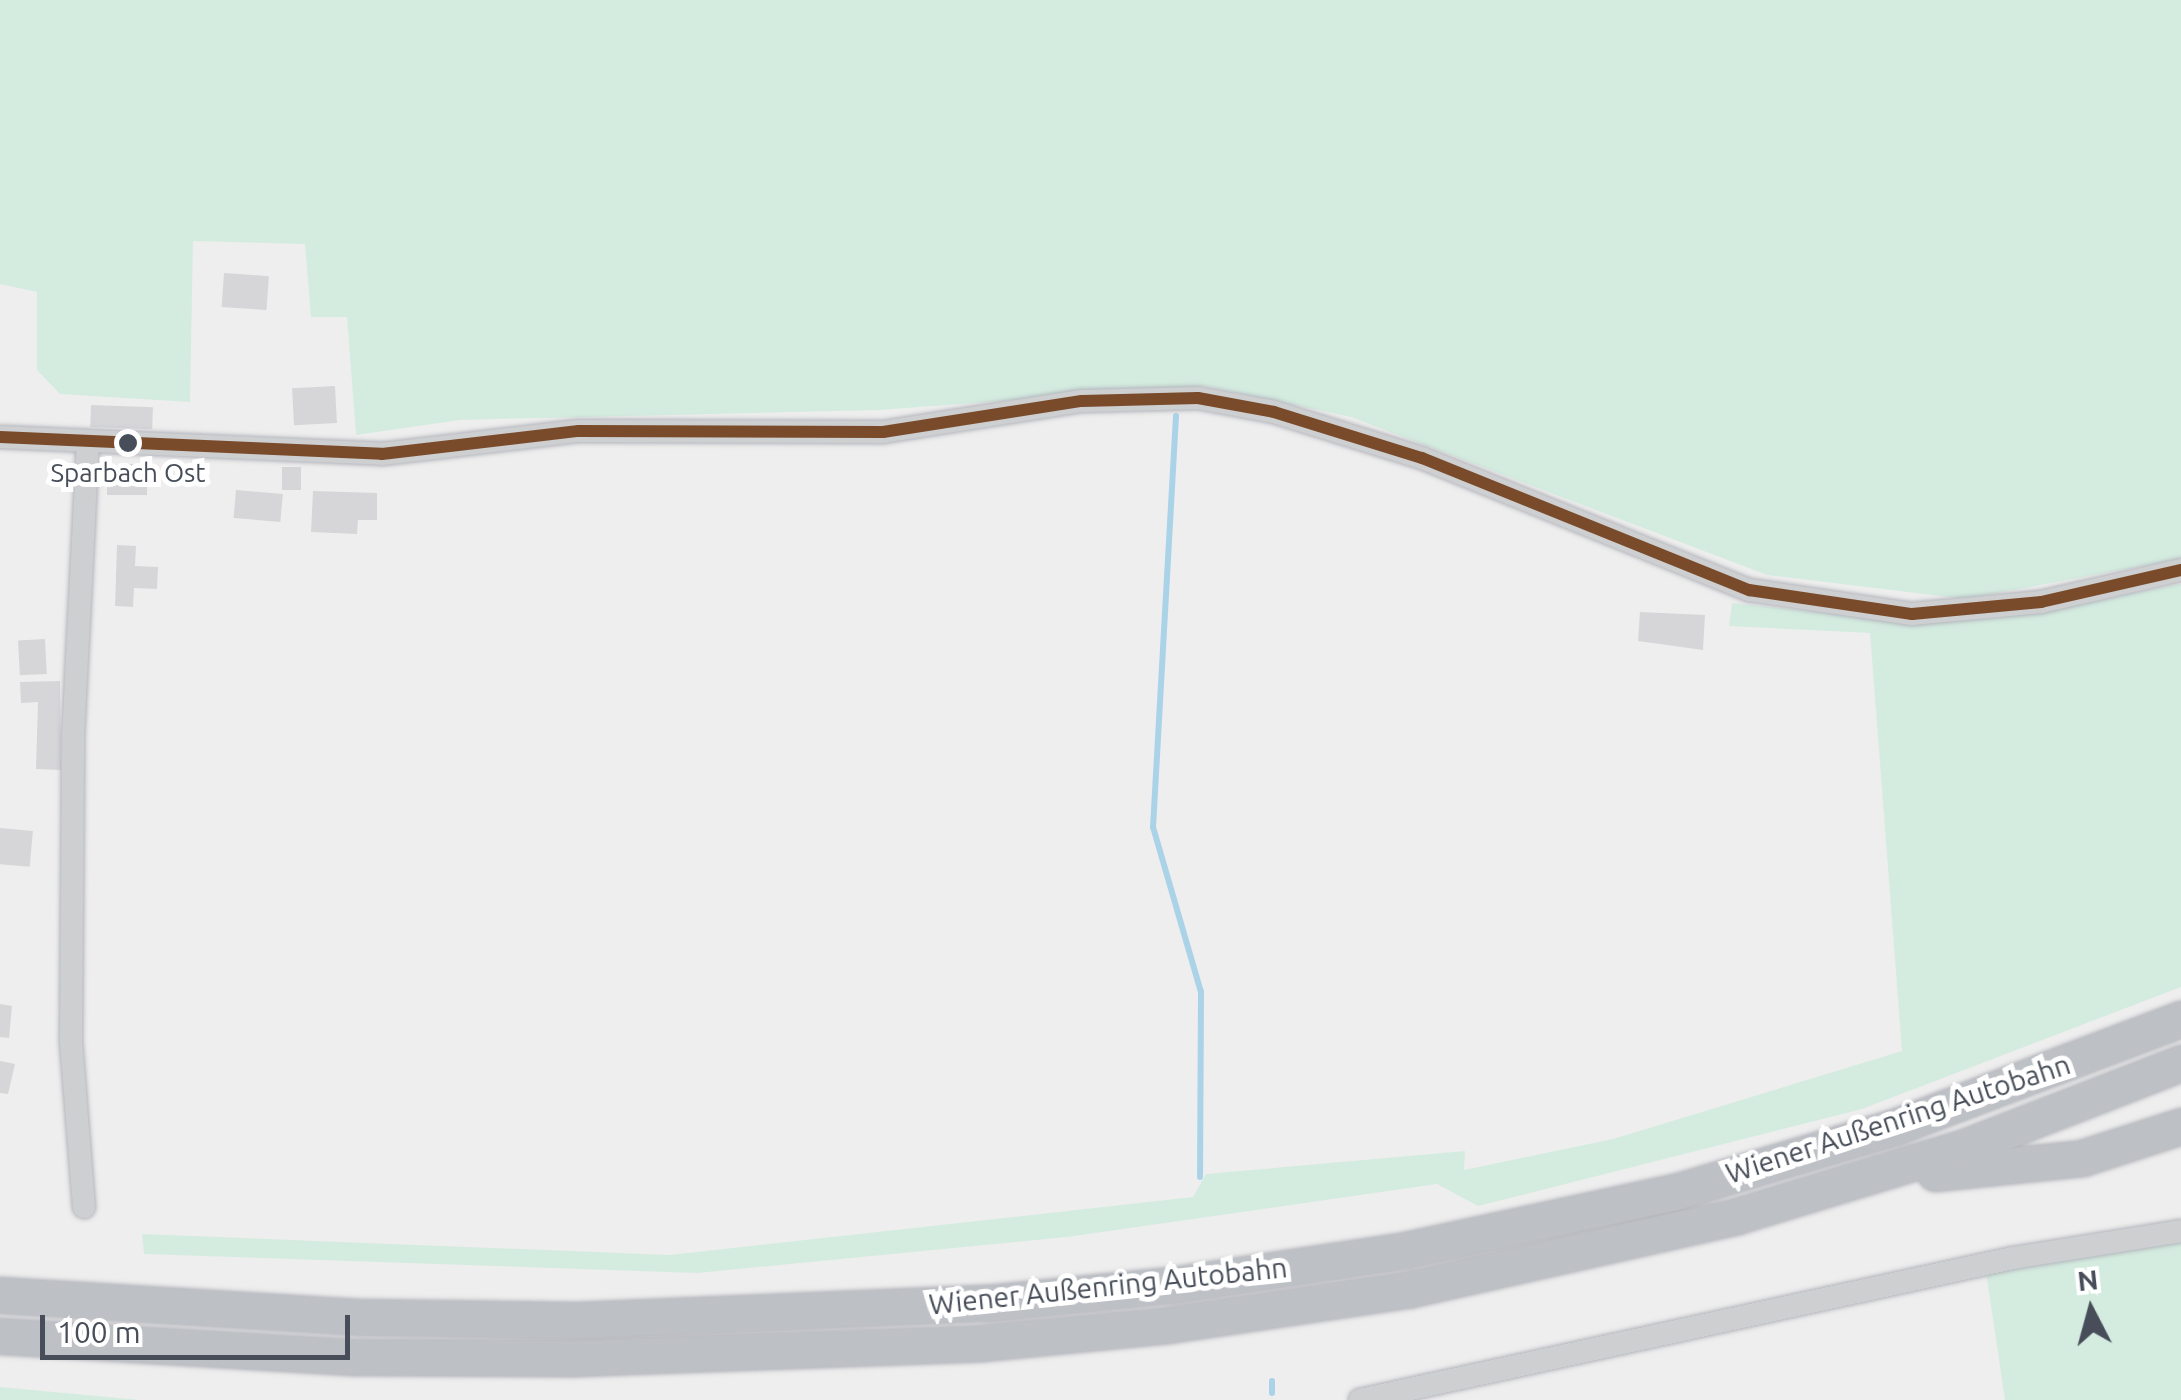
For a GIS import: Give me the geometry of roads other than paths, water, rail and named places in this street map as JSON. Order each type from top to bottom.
[{"type":"highway","name":"Wiener Außenring Autobahn","points":[[0,1295],[324,1316],[576,1320],[988,1303],[1172,1285],[1406,1250],[1675,1192],[1895,1127],[2181,1019]]},
{"type":"highway","name":"Wiener Außenring Autobahn","points":[[0,1336],[374,1357],[758,1354],[982,1343],[1411,1290],[1577,1257],[1840,1186],[2181,1063]]},
{"type":"highway","points":[[1840,1186],[2033,1168],[2181,1126]]},
{"type":"street","points":[[0,438],[382,454],[579,431],[883,432],[1082,401],[1198,398],[1274,412],[1422,458],[1749,590],[1912,614],[2042,602],[2181,570]]},
{"type":"street","points":[[84,1206],[70,1041],[73,737],[88,443]]},
{"type":"street","points":[[1360,1400],[2013,1258],[2181,1231]]},
{"type":"waterway","points":[[1176,416],[1153,827],[1201,992],[1200,1177]]},
{"type":"waterway","points":[[1272,1381],[1272,1393]]},
{"type":"place","name":"Sparbach Ost","points":[[128,443]]}]
